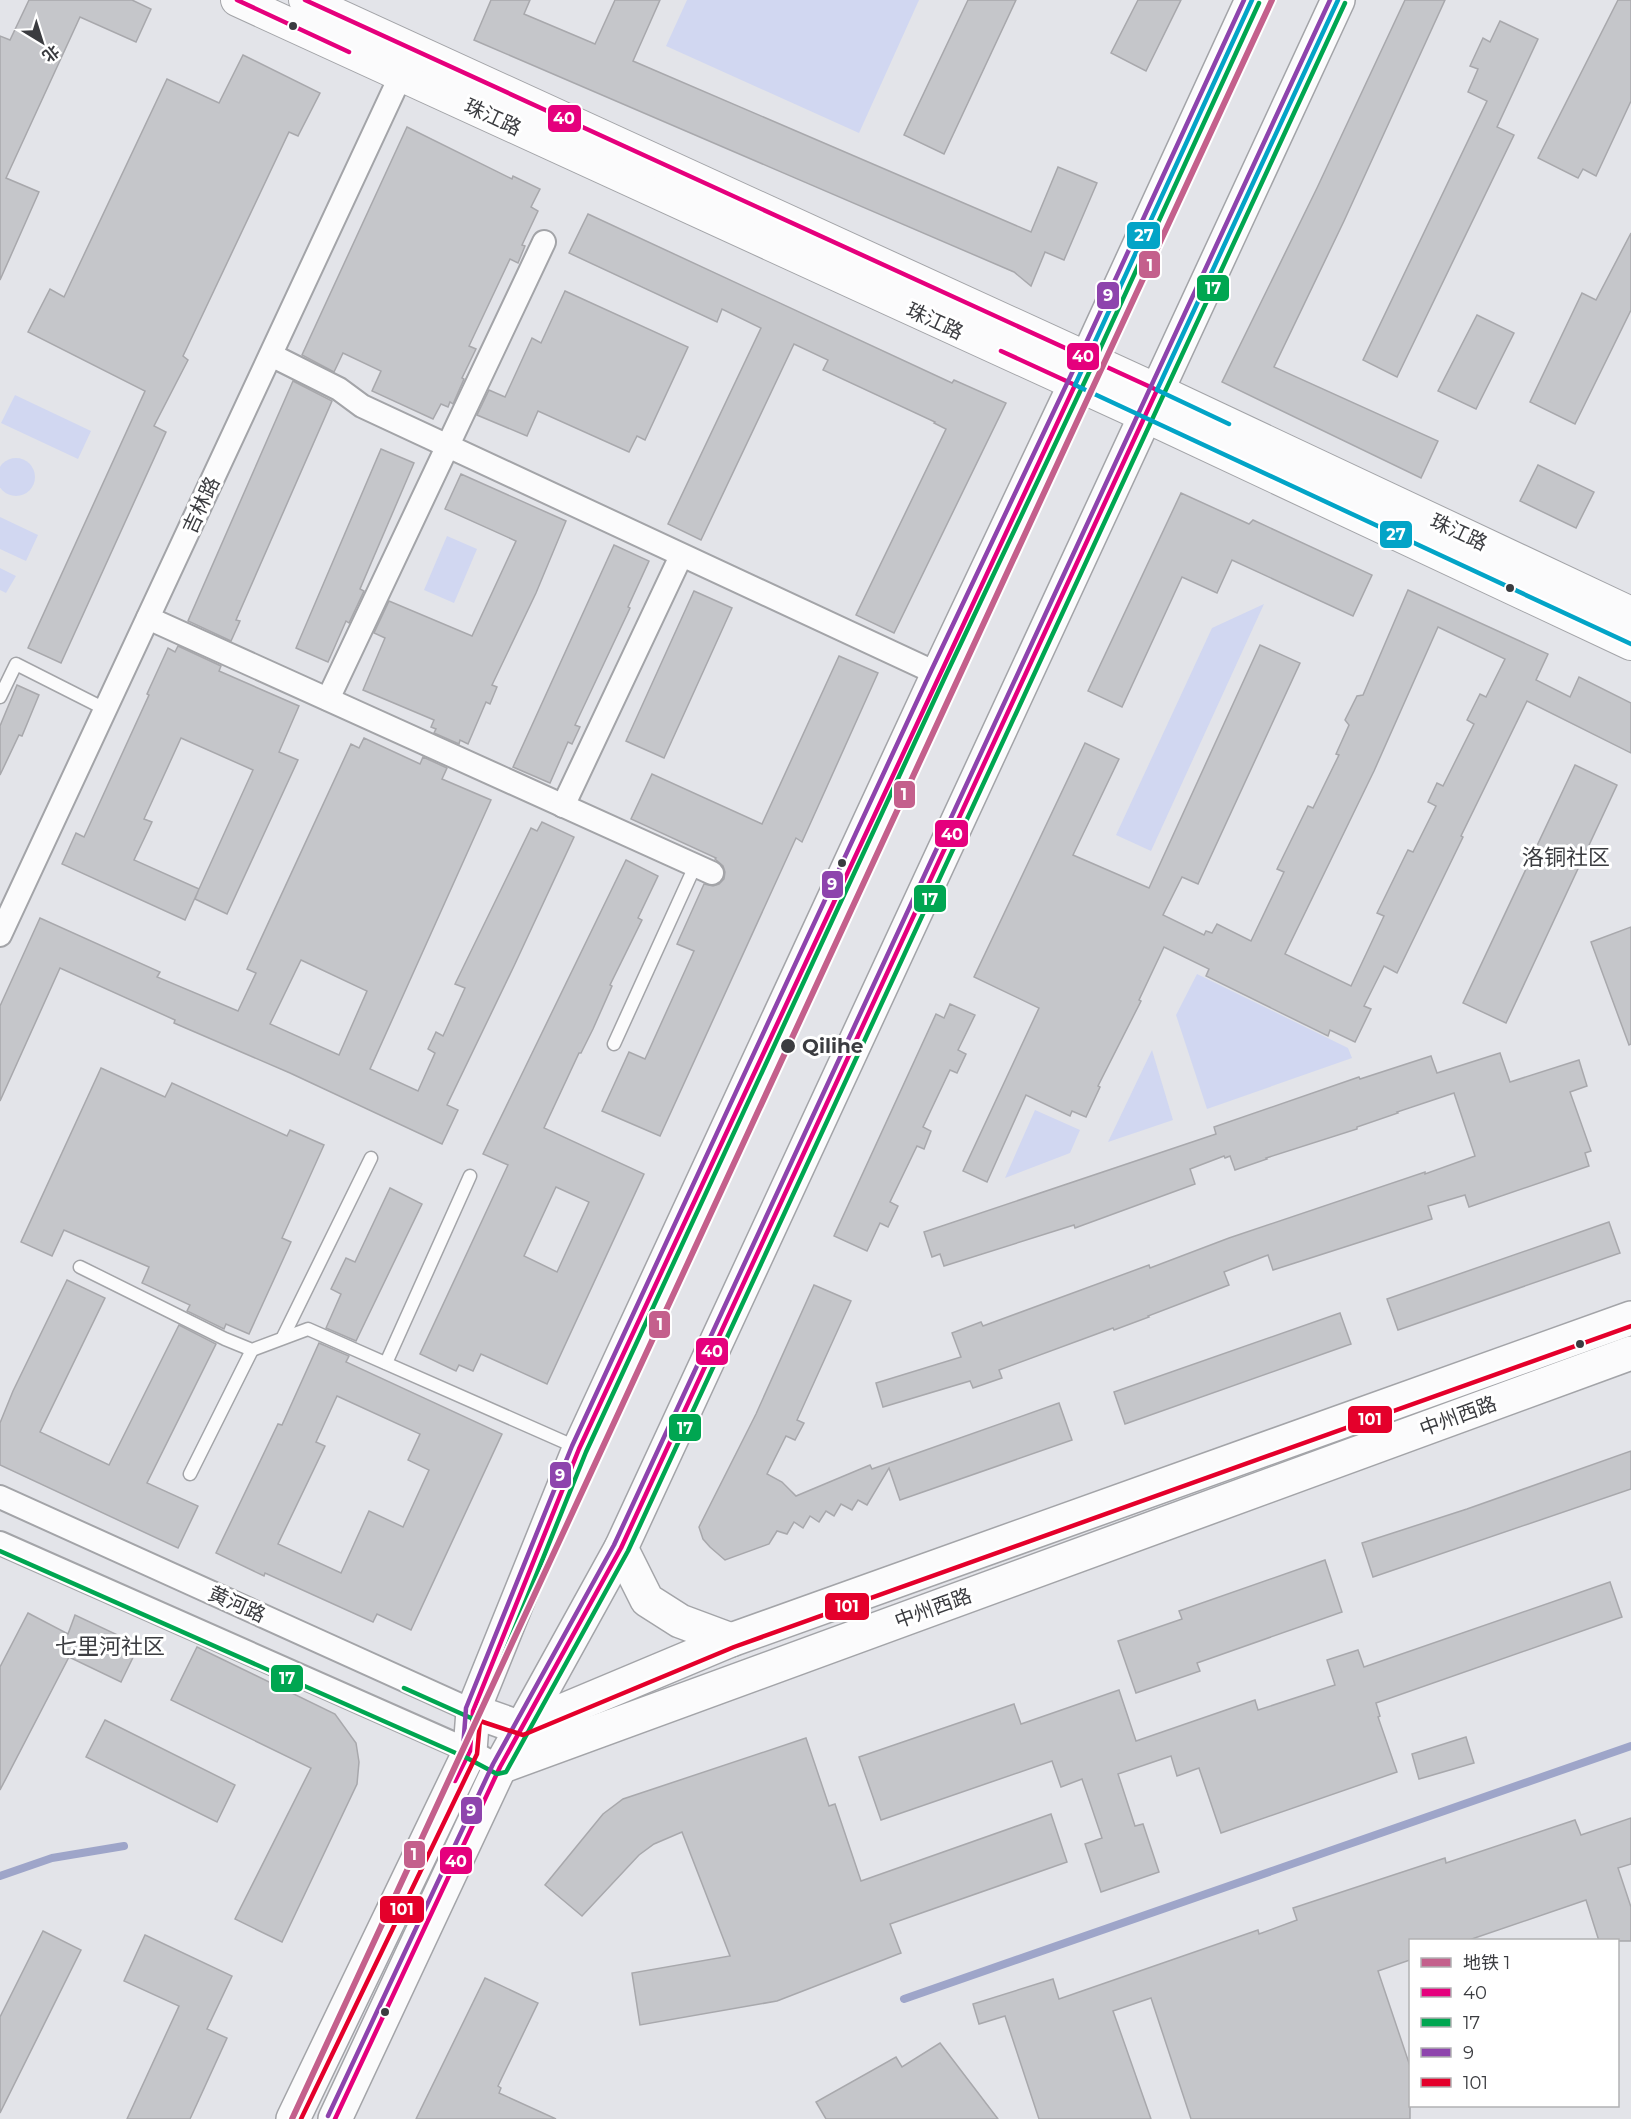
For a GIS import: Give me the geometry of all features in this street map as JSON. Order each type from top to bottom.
[{"type":"main road","name":"珠江路","points":[[237,0],[401,75],[1631,613]]},
{"type":"main road","name":"珠江路","points":[[305,0],[1081,372]]},
{"type":"main road","points":[[293,2119],[470,1751],[473,1711],[579,1449],[1252,0]]},
{"type":"main road","points":[[335,2119],[500,1767],[621,1548],[1338,0]]},
{"type":"main road","name":"珠江路","points":[[1150,403],[1631,644]]},
{"type":"main road","name":"中州西路","points":[[521,1728],[731,1640],[1631,1318]]},
{"type":"main road","name":"中州西路","points":[[500,1767],[1631,1353]]},
{"type":"main road","points":[[621,1548],[647,1600],[680,1621],[731,1640]]},
{"type":"main road","points":[[473,1711],[521,1728]]},
{"type":"street","name":"吉林路","points":[[0,935],[401,75]]},
{"type":"street","points":[[328,699],[544,242]]},
{"type":"street","points":[[271,355],[339,388],[362,406],[938,674]]},
{"type":"street","points":[[563,806],[681,555]]},
{"type":"street","points":[[148,618],[703,869]]},
{"type":"street","name":"黄河路","points":[[0,1497],[473,1711]]},
{"type":"street","name":"黄河路","points":[[0,1543],[470,1751],[500,1767]]},
{"type":"lane","points":[[0,697],[16,664],[105,709]]},
{"type":"lane","points":[[614,1044],[703,869]]},
{"type":"lane","points":[[283,1337],[371,1158]]},
{"type":"lane","points":[[386,1363],[470,1176]]},
{"type":"lane","points":[[80,1267],[225,1340],[252,1350]]},
{"type":"lane","points":[[190,1474],[252,1350],[308,1329],[579,1449]]},
{"type":"shaded area","points":[[687,0],[919,0],[859,133],[666,46]]},
{"type":"shaded area","points":[[15,395],[91,431],[78,459],[1,423]]},
{"type":"shaded area","points":[[16,458],[23,460],[33,470],[35,477],[33,484],[23,494],[16,496],[9,494],[-1,484],[-1,470],[9,460]]},
{"type":"shaded area","points":[[0,517],[38,535],[26,561],[0,549]]},
{"type":"shaded area","points":[[447,536],[477,549],[454,603],[424,590]]},
{"type":"shaded area","points":[[0,568],[16,576],[6,593],[0,590]]},
{"type":"shaded area","points":[[1264,604],[1151,851],[1116,835],[1212,628]]},
{"type":"shaded area","points":[[1197,974],[1348,1048],[1352,1058],[1207,1109],[1176,1015]]},
{"type":"shaded area","points":[[1152,1050],[1173,1120],[1108,1142]]},
{"type":"shaded area","points":[[1035,1110],[1080,1130],[1070,1153],[1005,1178]]},
{"type":"building","points":[[29,0],[132,0],[151,9],[136,42],[80,17],[6,178],[39,192],[0,280],[0,36],[10,40]]},
{"type":"building","points":[[491,0],[530,0],[524,14],[595,44],[615,0],[660,0],[633,61],[1031,232],[1058,167],[1097,183],[1064,260],[1045,252],[1031,286],[1014,272],[474,40]]},
{"type":"building","points":[[968,0],[1016,0],[944,154],[904,135]]},
{"type":"building","points":[[1138,0],[1181,0],[1146,71],[1111,53]]},
{"type":"building","points":[[1405,0],[1445,0],[1274,367],[1438,441],[1421,478],[1222,382],[1317,188]]},
{"type":"building","points":[[1618,0],[1631,0],[1631,101],[1596,176],[1583,169],[1578,178],[1538,158]]},
{"type":"building","points":[[1500,21],[1538,39],[1497,127],[1514,135],[1397,377],[1363,360],[1487,101],[1468,92],[1478,69],[1470,66],[1483,38],[1490,42]]},
{"type":"building","points":[[243,55],[320,93],[298,136],[289,132],[183,356],[188,360],[154,426],[166,432],[61,663],[28,648],[145,391],[28,332],[50,289],[64,297],[167,79],[219,103]]},
{"type":"building","points":[[407,127],[512,179],[513,176],[540,189],[531,207],[538,211],[522,245],[525,246],[518,263],[510,259],[469,346],[476,349],[453,404],[450,402],[448,407],[441,404],[433,419],[372,391],[381,371],[343,353],[334,372],[302,355]]},
{"type":"building","points":[[588,214],[952,383],[954,380],[1006,403],[894,633],[856,615],[946,429],[823,370],[828,360],[794,344],[701,540],[668,524],[761,328],[722,309],[717,322],[569,253]]},
{"type":"building","points":[[1631,233],[1631,310],[1575,424],[1530,402],[1582,293],[1596,300]]},
{"type":"building","points":[[565,291],[688,347],[645,440],[637,436],[629,452],[538,411],[527,436],[477,415],[489,390],[505,397],[532,338],[541,343]]},
{"type":"building","points":[[1477,315],[1514,333],[1476,409],[1438,391]]},
{"type":"building","points":[[293,381],[332,401],[236,620],[240,621],[231,641],[188,621]]},
{"type":"building","points":[[381,449],[414,463],[360,589],[364,591],[349,623],[346,621],[328,662],[296,648]]},
{"type":"building","points":[[1538,465],[1594,492],[1576,528],[1520,501]]},
{"type":"building","points":[[461,474],[566,521],[536,593],[492,685],[497,687],[490,704],[486,702],[468,744],[460,740],[459,744],[434,733],[436,729],[431,727],[434,720],[363,690],[385,638],[374,633],[389,601],[472,636],[516,541],[445,509]]},
{"type":"building","points":[[1181,493],[1249,524],[1253,520],[1372,575],[1353,616],[1232,560],[1217,593],[1182,577],[1122,707],[1088,691]]},
{"type":"building","points":[[614,545],[649,561],[628,607],[630,608],[575,725],[580,727],[572,744],[568,742],[550,783],[513,767]]},
{"type":"building","points":[[1408,590],[1548,654],[1536,680],[1570,697],[1579,677],[1631,703],[1631,753],[1527,701],[1397,973],[1384,966],[1364,1006],[1371,1009],[1355,1042],[1330,1030],[1328,1036],[1206,976],[1209,969],[1164,947],[1139,1000],[1141,1001],[1098,1086],[1100,1087],[1086,1117],[1072,1111],[1070,1116],[1026,1095],[987,1182],[963,1171],[1039,1008],[974,977],[1085,743],[1119,759],[1073,855],[1149,888],[1260,645],[1300,663],[1198,884],[1182,877],[1163,915],[1204,935],[1206,931],[1212,933],[1217,924],[1251,941],[1284,872],[1277,869],[1308,806],[1313,808],[1339,755],[1336,754],[1349,725],[1345,720],[1357,696],[1363,695]],"holes":[[[1438,627],[1505,659],[1486,697],[1480,694],[1467,720],[1474,724],[1443,786],[1437,783],[1428,802],[1436,806],[1413,852],[1408,850],[1377,913],[1384,916],[1351,986],[1285,954],[1374,771]]]},
{"type":"building","points":[[694,591],[732,608],[664,758],[626,741]]},
{"type":"building","points":[[178,646],[221,666],[219,671],[299,706],[279,752],[298,760],[227,914],[195,899],[199,889],[185,920],[62,864],[76,833],[84,837],[168,648],[175,652]],"holes":[[[181,738],[253,770],[199,889],[134,860],[152,822],[144,819]]]},
{"type":"building","points":[[839,656],[878,673],[802,842],[796,838],[660,1136],[602,1111],[629,1052],[645,1059],[694,951],[677,944],[704,884],[713,886],[724,879],[723,866],[716,858],[631,819],[652,774],[762,824]]},
{"type":"building","points":[[17,685],[39,695],[22,736],[19,735],[0,775],[0,726]]},
{"type":"building","points":[[364,738],[420,764],[423,757],[447,768],[442,779],[491,800],[370,1069],[418,1091],[435,1053],[428,1049],[436,1032],[443,1036],[465,988],[455,984],[531,828],[537,831],[542,822],[574,837],[447,1105],[458,1110],[442,1144],[290,1073],[174,1023],[175,1020],[60,968],[0,1101],[0,1006],[40,918],[160,972],[157,977],[238,1011],[256,973],[247,969],[351,744],[359,748]],"holes":[[[301,960],[367,991],[339,1055],[270,1024]]]},
{"type":"building","points":[[1575,765],[1617,785],[1506,1023],[1463,1003]]},
{"type":"building","points":[[626,860],[658,876],[638,918],[642,920],[610,985],[612,986],[593,1029],[579,1053],[544,1128],[644,1174],[547,1384],[481,1354],[473,1371],[459,1365],[456,1371],[420,1354],[508,1165],[483,1154]],"holes":[[[556,1187],[589,1202],[557,1272],[524,1256]]]},
{"type":"building","points":[[1631,927],[1631,1044],[1629,1045],[1591,942]]},
{"type":"building","points":[[950,1004],[975,1015],[958,1050],[966,1054],[957,1073],[950,1070],[923,1127],[931,1131],[924,1149],[917,1146],[890,1202],[898,1206],[888,1227],[880,1223],[867,1251],[834,1236],[936,1014],[944,1018]]},
{"type":"building","points":[[1500,1053],[1510,1082],[1579,1060],[1587,1086],[1570,1092],[1591,1151],[1585,1153],[1589,1166],[1469,1207],[1465,1195],[1428,1206],[1432,1219],[1273,1270],[1268,1255],[1224,1272],[1229,1285],[1114,1330],[1113,1328],[999,1370],[1002,1378],[973,1388],[970,1381],[883,1407],[876,1383],[961,1357],[952,1333],[981,1322],[983,1326],[1149,1265],[1150,1268],[1229,1238],[1475,1156],[1454,1093],[1235,1170],[1230,1156],[1225,1158],[1224,1156],[1190,1169],[1195,1184],[1075,1228],[1074,1225],[944,1266],[940,1254],[932,1257],[924,1232],[1216,1134],[1214,1127],[1359,1077],[1360,1079],[1431,1056],[1437,1073]]},
{"type":"building","points":[[101,1068],[165,1097],[172,1083],[287,1136],[290,1130],[324,1145],[282,1238],[291,1242],[249,1334],[226,1324],[224,1329],[187,1311],[190,1305],[142,1283],[149,1267],[64,1230],[52,1256],[21,1242]]},
{"type":"building","points":[[390,1188],[422,1204],[356,1341],[326,1328],[341,1294],[331,1289],[346,1258],[355,1262]]},
{"type":"building","points":[[1609,1222],[1620,1253],[1398,1330],[1387,1299]]},
{"type":"building","points":[[67,1280],[105,1298],[40,1432],[109,1465],[179,1325],[216,1344],[147,1483],[198,1506],[178,1548],[0,1465],[0,1423],[13,1391]]},
{"type":"building","points":[[814,1285],[851,1301],[797,1420],[804,1423],[795,1440],[786,1436],[767,1474],[782,1482],[796,1496],[870,1465],[872,1469],[1059,1403],[1072,1440],[900,1500],[889,1468],[867,1505],[858,1500],[852,1510],[841,1504],[834,1516],[826,1511],[819,1522],[810,1516],[803,1528],[794,1522],[787,1534],[777,1531],[769,1544],[725,1560],[703,1539],[699,1527],[756,1414]]},
{"type":"building","points":[[1340,1313],[1351,1344],[1125,1424],[1114,1392]]},
{"type":"building","points":[[319,1343],[349,1356],[346,1362],[502,1434],[411,1630],[377,1614],[373,1622],[216,1553],[278,1424],[282,1425]],"holes":[[[337,1396],[420,1434],[408,1460],[429,1470],[403,1527],[369,1511],[341,1573],[278,1544],[325,1446],[316,1442]]]},
{"type":"building","points":[[1631,1451],[1631,1489],[1373,1577],[1362,1543],[1467,1509]]},
{"type":"building","points":[[1325,1560],[1342,1612],[1197,1663],[1200,1671],[1136,1693],[1118,1641],[1182,1619],[1179,1611]]},
{"type":"building","points":[[1610,1582],[1622,1617],[1376,1703],[1380,1716],[1378,1717],[1397,1772],[1221,1833],[1199,1768],[1177,1776],[1171,1756],[1118,1774],[1135,1826],[1143,1824],[1159,1872],[1101,1892],[1085,1844],[1102,1838],[1082,1779],[1061,1787],[1052,1761],[881,1820],[859,1757],[1014,1704],[1021,1724],[1119,1690],[1136,1741],[1255,1700],[1258,1710],[1335,1685],[1327,1660],[1358,1650],[1364,1667]]},
{"type":"building","points":[[28,1613],[68,1634],[75,1615],[139,1645],[121,1682],[69,1657],[0,1790],[0,1667]]},
{"type":"building","points":[[197,1647],[335,1714],[356,1743],[359,1762],[357,1784],[282,1942],[235,1919],[311,1768],[171,1700]]},
{"type":"building","points":[[105,1720],[235,1785],[217,1822],[86,1757]]},
{"type":"building","points":[[1466,1737],[1474,1763],[1419,1779],[1412,1754]]},
{"type":"building","points":[[806,1738],[829,1806],[835,1804],[861,1881],[1051,1814],[1067,1862],[890,1924],[901,1953],[777,2001],[640,2025],[632,1973],[730,1956],[682,1832],[654,1844],[639,1855],[582,1916],[545,1885],[603,1814],[623,1799]]},
{"type":"building","points":[[1631,1818],[1631,1864],[1618,1868],[1631,1907],[1631,1941],[1598,1939],[1586,1900],[1472,1939],[1409,1939],[1409,1960],[1378,1971],[1409,2063],[1410,2119],[1191,2119],[1151,1998],[1113,2011],[1151,2119],[1039,2119],[1005,2016],[979,2024],[973,2004],[1053,1979],[1059,1999],[1258,1930],[1259,1934],[1297,1920],[1293,1908],[1445,1858],[1446,1863],[1575,1820],[1581,1835]]},
{"type":"building","points":[[43,1931],[81,1950],[0,2113],[0,2017]]},
{"type":"building","points":[[145,1935],[232,1976],[207,2029],[227,2038],[190,2119],[127,2119],[179,2006],[124,1981]]},
{"type":"building","points":[[485,1978],[538,2003],[498,2086],[501,2088],[499,2093],[556,2119],[416,2119]]},
{"type":"building","points":[[940,2043],[998,2119],[826,2119],[816,2102],[896,2057],[902,2067]]},
{"type":"waterway","points":[[904,1999],[1631,1746]]},
{"type":"waterway","points":[[0,1876],[52,1858],[124,1846]]},
{"type":"metro line","name":"1","points":[[292,2119],[1272,0]]},
{"type":"transit line","name":"40","points":[[237,0],[349,52]]},
{"type":"transit line","name":"40","points":[[305,0],[1157,390],[621,1548],[500,1767],[335,2119]]},
{"type":"transit line","name":"9","points":[[448,1778],[463,1749],[466,1708],[572,1446],[1244,0]]},
{"type":"transit line","name":"27","points":[[1252,0],[1075,385],[1631,644]]},
{"type":"transit line","name":"9","points":[[328,2116],[493,1764],[614,1545],[1330,0]]},
{"type":"transit line","name":"27","points":[[1229,424],[1157,390],[1338,0]]},
{"type":"transit line","name":"17","points":[[404,1688],[471,1718],[476,1718],[480,1714],[586,1452],[1259,3]]},
{"type":"transit line","name":"17","points":[[0,1551],[467,1758],[497,1774],[506,1772],[628,1551],[1345,3]]},
{"type":"transit line","name":"40","points":[[455,1781],[470,1751],[473,1711],[579,1449],[1075,385],[1001,351]]},
{"type":"transit line","name":"101","points":[[301,2119],[477,1754],[480,1721],[523,1735],[734,1647],[1631,1326]]},
{"type":"place","name":"Qilihe","points":[[788,1046]]},
{"type":"district","name":"洛铜社区","points":[[1566,857]]},
{"type":"district","name":"七里河社区","points":[[110,1646]]}]
